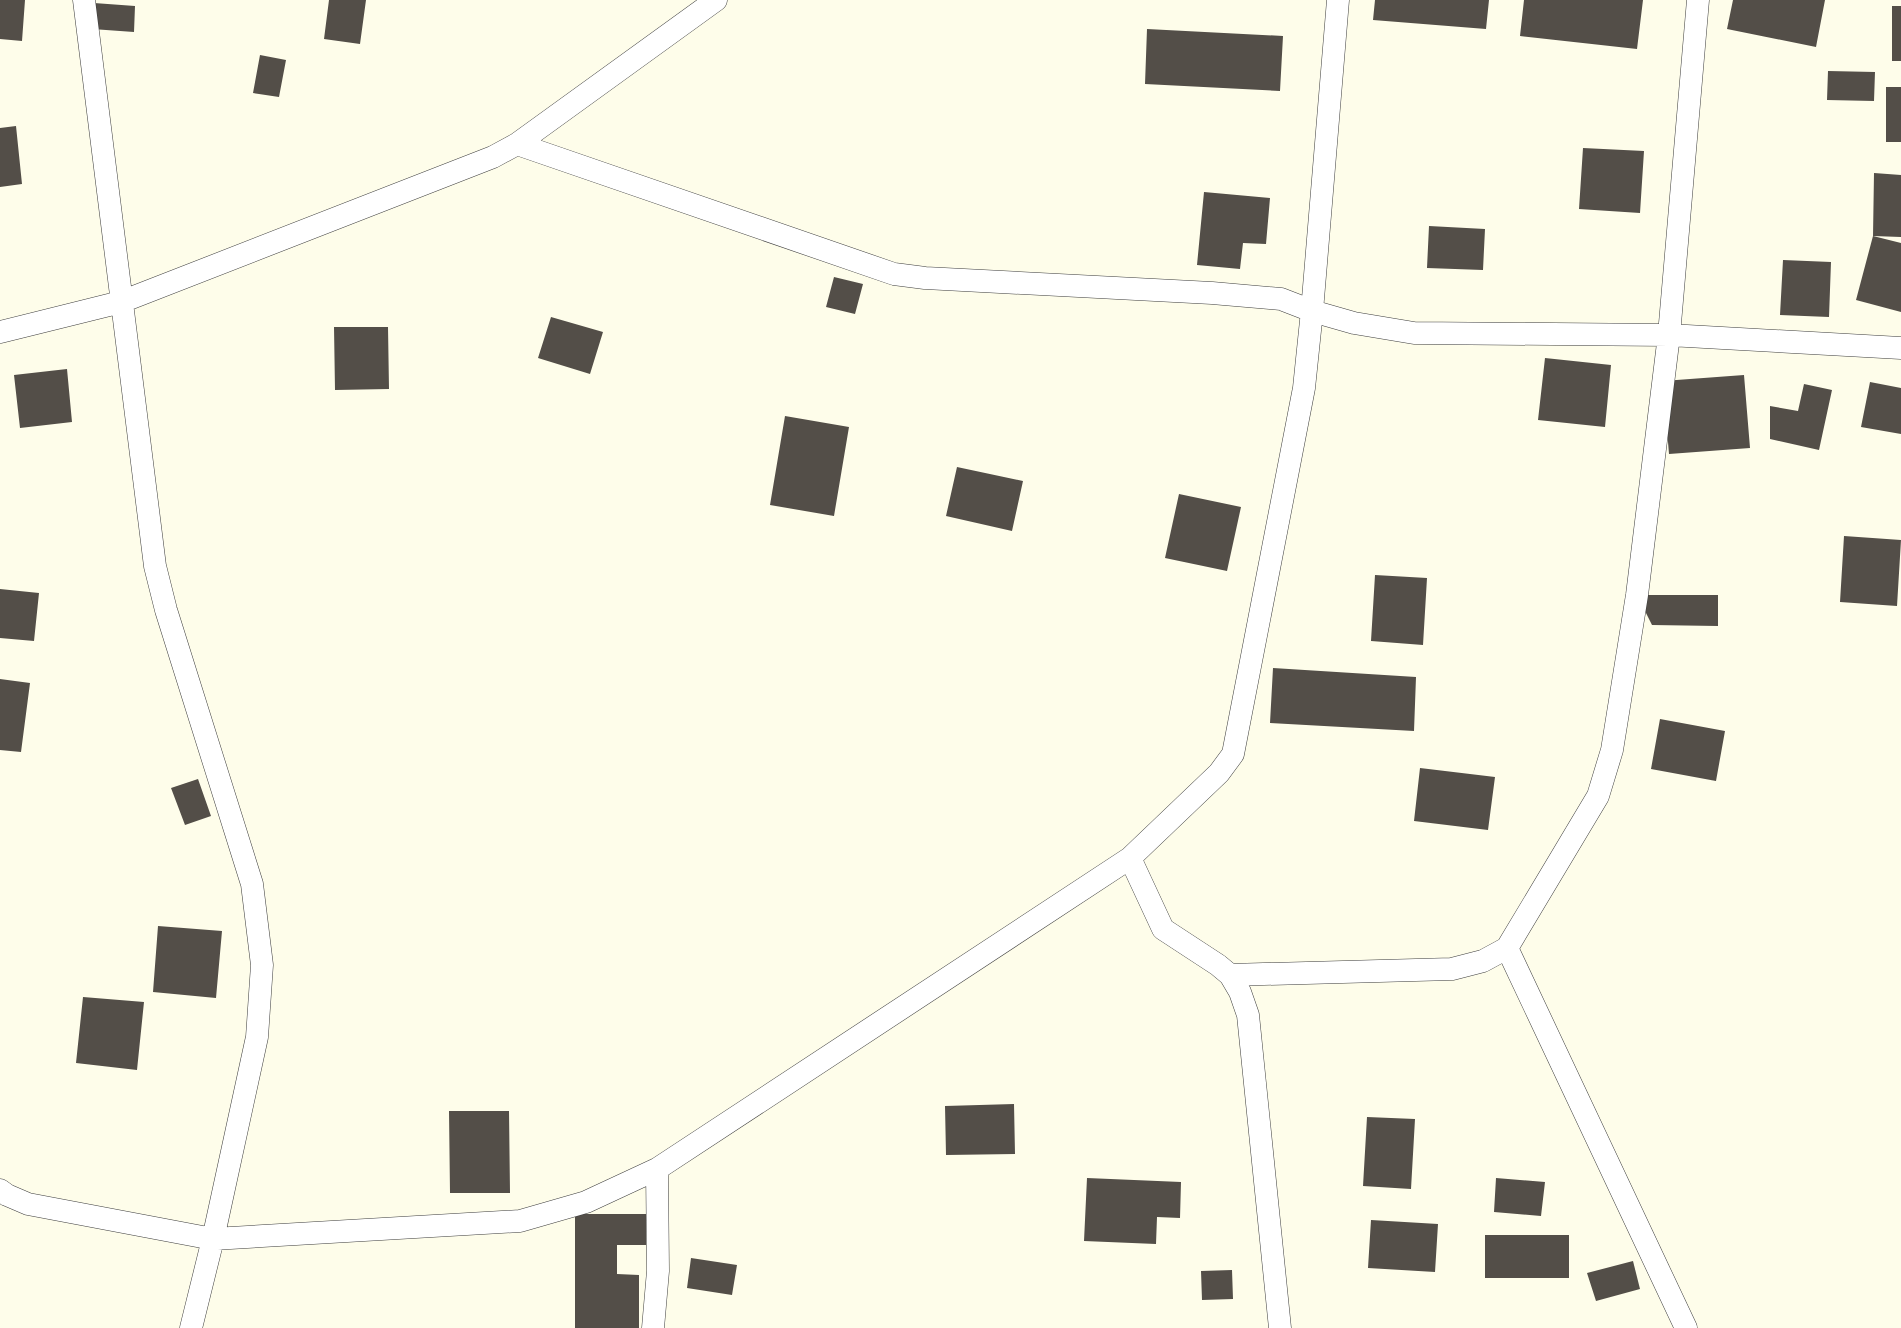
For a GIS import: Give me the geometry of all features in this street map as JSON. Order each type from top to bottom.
[{"type":"street","points":[[84,0],[155,566],[166,610],[252,884],[262,965],[257,1037],[213,1239],[191,1328]]},
{"type":"street","points":[[0,332],[121,302],[493,157],[517,144],[716,0]]},
{"type":"street","points":[[0,1190],[7,1195],[28,1204],[213,1239],[520,1221],[586,1202],[657,1169],[1130,858],[1219,773],[1233,754],[1304,388],[1312,311],[1338,0]]},
{"type":"street","points":[[1230,975],[1452,969],[1483,962],[1507,948],[1598,796],[1612,750],[1637,595],[1669,336],[1698,0]]},
{"type":"street","points":[[517,144],[894,274],[925,278],[1212,293],[1281,299],[1312,311],[1354,323],[1414,333],[1669,336],[1901,348]]},
{"type":"street","points":[[1130,858],[1163,929],[1218,965],[1230,975],[1240,992],[1248,1015],[1280,1328]]},
{"type":"street","points":[[1507,948],[1686,1328]]},
{"type":"street","points":[[653,1328],[658,1271],[657,1169]]},
{"type":"building","points":[[0,0],[25,0],[22,41],[0,39]]},
{"type":"building","points":[[329,0],[366,0],[360,44],[324,39]]},
{"type":"building","points":[[1375,0],[1489,0],[1486,29],[1373,20]]},
{"type":"building","points":[[1524,0],[1643,0],[1637,49],[1520,36]]},
{"type":"building","points":[[1733,0],[1825,0],[1816,47],[1727,29]]},
{"type":"building","points":[[94,3],[135,6],[134,32],[92,29]]},
{"type":"building","points":[[1892,6],[1901,6],[1901,61],[1892,61]]},
{"type":"building","points":[[1147,29],[1283,36],[1280,91],[1145,84]]},
{"type":"building","points":[[260,55],[286,60],[279,97],[253,93]]},
{"type":"building","points":[[1828,71],[1875,72],[1874,101],[1827,100]]},
{"type":"building","points":[[1886,87],[1901,87],[1901,142],[1886,142]]},
{"type":"building","points":[[16,126],[22,184],[0,187],[0,128]]},
{"type":"building","points":[[1583,148],[1644,151],[1640,213],[1579,209]]},
{"type":"building","points":[[1874,173],[1901,175],[1901,237],[1873,236]]},
{"type":"building","points":[[1204,192],[1270,198],[1266,244],[1243,243],[1240,269],[1197,265]]},
{"type":"building","points":[[1429,226],[1485,229],[1483,270],[1427,268]]},
{"type":"building","points":[[1873,236],[1901,243],[1901,312],[1856,300]]},
{"type":"building","points":[[1783,260],[1831,262],[1829,317],[1780,315]]},
{"type":"building","points":[[834,277],[863,284],[855,314],[826,307]]},
{"type":"building","points":[[551,317],[603,332],[590,374],[538,358]]},
{"type":"building","points":[[334,327],[388,327],[389,389],[335,390]]},
{"type":"building","points":[[1545,358],[1611,365],[1605,427],[1538,420]]},
{"type":"building","points":[[67,369],[72,422],[20,428],[14,375]]},
{"type":"building","points":[[1744,375],[1750,448],[1669,454],[1663,381]]},
{"type":"building","points":[[1870,382],[1901,388],[1901,434],[1861,427]]},
{"type":"building","points":[[1804,384],[1832,390],[1819,450],[1770,439],[1770,406],[1798,411]]},
{"type":"building","points":[[785,416],[849,427],[834,516],[770,505]]},
{"type":"building","points":[[957,467],[1023,481],[1012,531],[946,516]]},
{"type":"building","points":[[1179,494],[1241,507],[1227,571],[1165,558]]},
{"type":"building","points":[[1844,536],[1901,540],[1897,606],[1840,602]]},
{"type":"building","points":[[1375,575],[1427,578],[1423,645],[1371,641]]},
{"type":"building","points":[[0,589],[39,593],[34,641],[0,638]]},
{"type":"building","points":[[1637,595],[1718,595],[1718,626],[1652,625]]},
{"type":"building","points":[[1273,668],[1416,677],[1414,731],[1270,723]]},
{"type":"building","points":[[0,679],[30,683],[21,752],[0,750]]},
{"type":"building","points":[[1660,719],[1725,731],[1716,781],[1651,769]]},
{"type":"building","points":[[1420,768],[1495,777],[1488,830],[1414,821]]},
{"type":"building","points":[[198,779],[211,816],[185,825],[171,788]]},
{"type":"building","points":[[158,926],[222,931],[216,998],[153,992]]},
{"type":"building","points":[[83,997],[144,1002],[137,1070],[76,1063]]},
{"type":"building","points":[[1014,1104],[1015,1154],[946,1155],[945,1106]]},
{"type":"building","points":[[449,1111],[509,1111],[510,1193],[450,1193]]},
{"type":"building","points":[[1367,1117],[1415,1119],[1411,1189],[1363,1186]]},
{"type":"building","points":[[1087,1178],[1181,1182],[1180,1218],[1157,1217],[1156,1244],[1084,1241]]},
{"type":"building","points":[[1496,1178],[1545,1182],[1541,1216],[1494,1212]]},
{"type":"building","points":[[575,1214],[646,1214],[646,1245],[617,1245],[617,1274],[639,1275],[639,1328],[575,1328]]},
{"type":"building","points":[[1371,1220],[1438,1224],[1435,1272],[1368,1268]]},
{"type":"building","points":[[1485,1235],[1569,1235],[1569,1278],[1485,1278]]},
{"type":"building","points":[[691,1258],[737,1265],[732,1295],[687,1288]]},
{"type":"building","points":[[1633,1261],[1640,1289],[1596,1301],[1587,1273]]},
{"type":"building","points":[[1232,1270],[1233,1299],[1202,1300],[1201,1271]]}]
